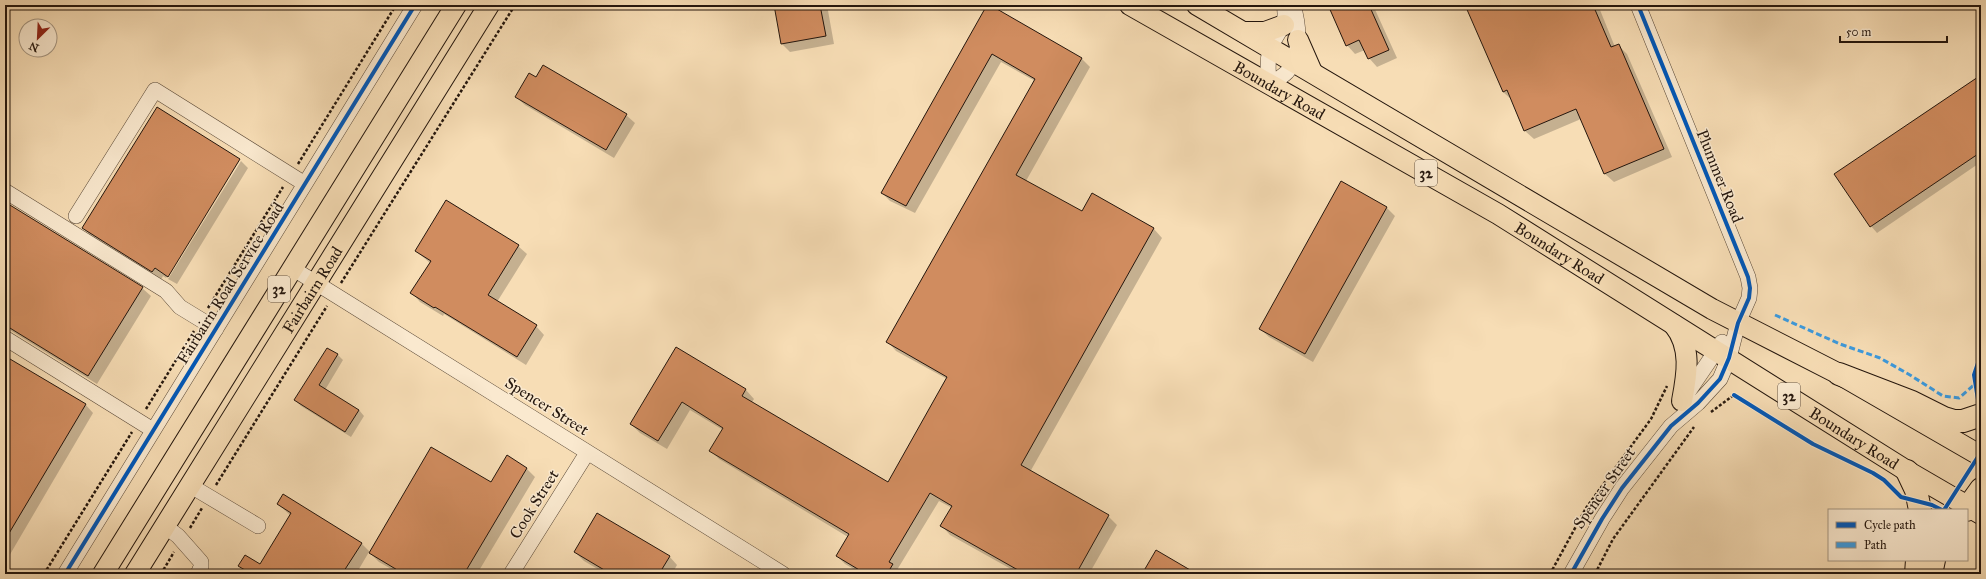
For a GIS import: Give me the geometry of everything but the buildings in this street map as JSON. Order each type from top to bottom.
[{"type":"highway","points":[[1839,374],[1912,402],[1944,418],[1954,421],[1963,421],[1981,415]]},
{"type":"highway","points":[[1907,471],[1916,490],[1920,509]]},
{"type":"highway","points":[[1972,510],[1981,490]]},
{"type":"highway","points":[[1916,574],[1918,561]]},
{"type":"highway","points":[[1931,574],[1934,561]]},
{"type":"main road","name":"Fairbairn Road","points":[[103,574],[456,5]]},
{"type":"main road","name":"Fairbairn Road","points":[[135,574],[489,5]]},
{"type":"main road","name":"Boundary Road","points":[[1130,5],[1498,214],[1907,471],[1972,510]]},
{"type":"main road","name":"Boundary Road","points":[[1197,5],[1738,323],[1839,374],[1981,456]]},
{"type":"main road","points":[[1244,32],[1265,32],[1284,25]]},
{"type":"main road","points":[[1298,40],[1312,72]]},
{"type":"main road","points":[[1673,323],[1682,334],[1687,360],[1682,401]]},
{"type":"street","name":"Fairbairn Road Service Road","points":[[64,574],[415,5]]},
{"type":"street","points":[[1269,85],[1268,62],[1271,48],[1284,25],[1284,5]]},
{"type":"street","points":[[1269,85],[1286,72],[1294,61],[1298,40],[1297,18],[1293,5]]},
{"type":"street","name":"Plummer Road","points":[[1638,5],[1748,277],[1750,288],[1749,298],[1722,354]]},
{"type":"street","points":[[76,216],[155,90],[305,184]]},
{"type":"street","points":[[5,191],[166,291],[180,307],[216,329]]},
{"type":"street","name":"Spencer Street","points":[[292,268],[783,574]]},
{"type":"street","points":[[5,338],[153,430]]},
{"type":"street","name":"Spencer Street","points":[[1671,426],[1682,401],[1722,354]]},
{"type":"street","name":"Spencer Street","points":[[1571,574],[1595,530],[1622,488],[1671,426],[1698,403],[1720,379],[1722,354]]},
{"type":"street","name":"Cook Street","points":[[511,574],[587,452]]},
{"type":"street","points":[[191,486],[258,526]]},
{"type":"street","points":[[165,526],[178,536],[201,562],[202,567],[198,574]]},
{"type":"path","points":[[44,574],[396,5]]},
{"type":"path","points":[[1550,574],[1586,508],[1651,419],[1668,384]]},
{"type":"path","points":[[1706,415],[1734,395],[1741,399]]},
{"type":"path","points":[[1595,574],[1621,528],[1696,424]]},
{"type":"marked path","points":[[1775,315],[1840,344],[1880,358],[1943,396],[1959,398],[1975,384]]},
{"type":"cycle path","points":[[65,574],[415,5]]},
{"type":"cycle path","points":[[1571,574],[1602,519],[1622,488],[1671,426],[1698,403],[1720,379],[1729,358],[1738,323],[1749,298],[1750,288],[1748,277],[1638,5]]},
{"type":"cycle path","points":[[1981,354],[1974,375],[1981,418]]},
{"type":"cycle path","points":[[1734,395],[1813,444],[1873,473],[1884,480],[1901,497],[1932,505],[1940,509]]},
{"type":"cycle path","points":[[1945,509],[1981,452]]}]
